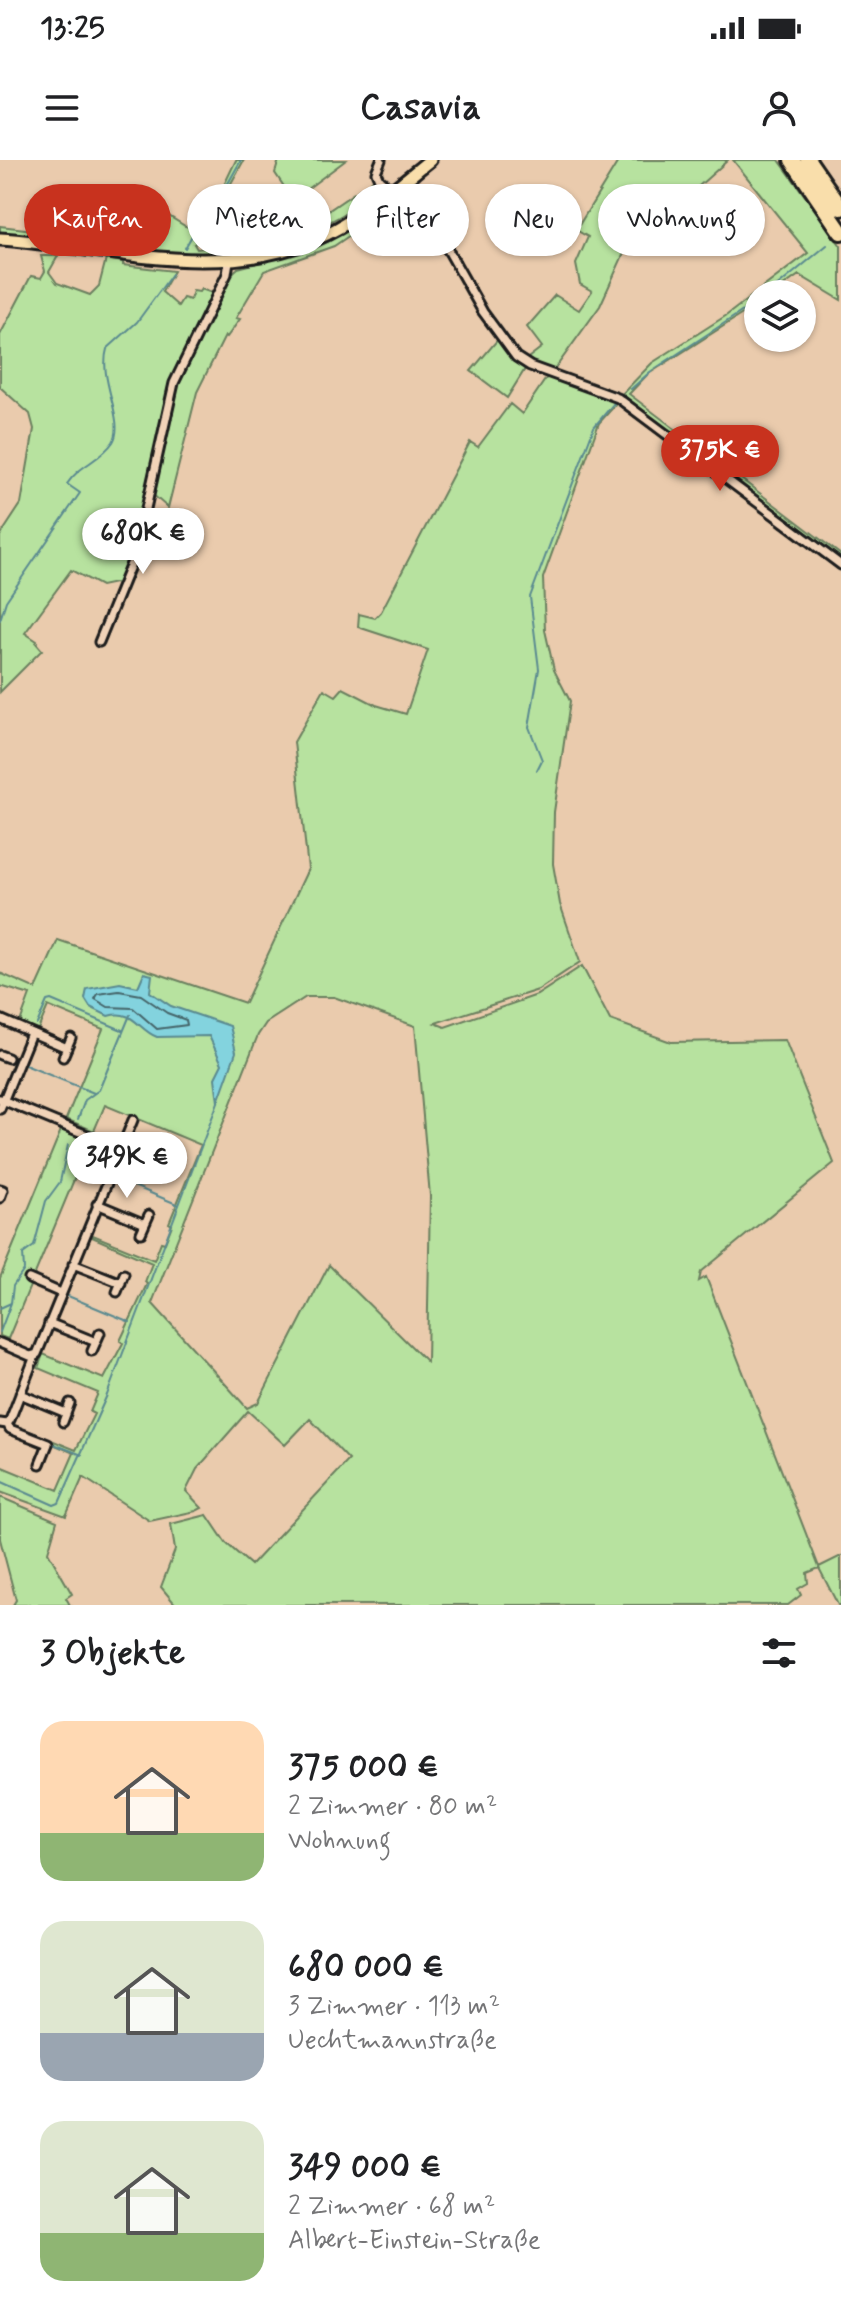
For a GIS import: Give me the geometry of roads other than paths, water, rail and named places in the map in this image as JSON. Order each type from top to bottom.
[{"type":"highway","points":[[785,160],[802,186],[815,194]]},
{"type":"highway","points":[[792,160],[841,232]]},
{"type":"highway","points":[[808,160],[841,208]]},
{"type":"main road","points":[[400,184],[430,160]]},
{"type":"main road","points":[[0,239],[178,261],[229,261],[274,253],[316,239],[347,223]]},
{"type":"street","points":[[381,160],[376,172],[387,184]]},
{"type":"street","points":[[451,256],[483,312],[516,357],[530,366],[618,398],[841,565]]},
{"type":"street","points":[[99,642],[137,549],[174,383],[227,274],[229,261]]},
{"type":"street","points":[[0,1019],[67,1048]]},
{"type":"street","points":[[31,1033],[1,1103],[169,1165]]},
{"type":"street","points":[[63,1057],[71,1038]]},
{"type":"street","points":[[40,1464],[48,1444],[10,1429],[3,1423],[20,1394],[133,1120]]},
{"type":"street","points":[[165,1175],[173,1156]]},
{"type":"street","points":[[0,1189],[3,1190],[0,1198]]},
{"type":"street","points":[[97,1204],[145,1224]]},
{"type":"street","points":[[141,1233],[149,1215]]},
{"type":"street","points":[[73,1264],[121,1283]]},
{"type":"street","points":[[117,1292],[124,1274]]},
{"type":"street","points":[[29,1279],[61,1293]]},
{"type":"street","points":[[49,1323],[96,1342]]},
{"type":"street","points":[[92,1351],[100,1333]]},
{"type":"street","points":[[0,1343],[35,1356]]},
{"type":"street","points":[[20,1394],[66,1413]]},
{"type":"street","points":[[63,1422],[70,1403]]},
{"type":"water","points":[[144,973],[152,975],[150,992],[171,1006],[230,1026],[236,1052],[218,1102],[215,1078],[222,1064],[209,1036],[157,1037],[130,1017],[108,1016],[90,1007],[85,999],[87,989],[120,983],[138,987]]},
{"type":"waterway","points":[[185,248],[194,232],[211,214],[241,160]]},
{"type":"waterway","points":[[785,280],[827,245]]},
{"type":"waterway","points":[[0,620],[6,601],[80,493],[67,484],[113,442],[116,423],[106,374],[107,349],[137,322],[172,274]]},
{"type":"waterway","points":[[631,389],[650,372],[744,310]]},
{"type":"waterway","points":[[537,770],[542,760],[529,727],[539,669],[530,597],[594,427],[615,402]]},
{"type":"waterway","points":[[37,1024],[47,1001],[51,1000],[122,1030]]},
{"type":"waterway","points":[[78,1119],[85,1100],[99,1090],[130,1015]]},
{"type":"waterway","points":[[25,1065],[94,1093]]},
{"type":"waterway","points":[[0,1481],[54,1505],[59,1503],[107,1395],[218,1102]]},
{"type":"waterway","points":[[0,1308],[11,1303],[13,1286],[24,1270],[23,1254],[34,1246],[46,1201],[60,1182],[68,1145]]},
{"type":"waterway","points":[[117,1179],[179,1205]]},
{"type":"waterway","points":[[68,1296],[130,1322]]},
{"type":"waterway","points":[[0,1332],[11,1303]]},
{"type":"waterway","points":[[51,1443],[82,1455]]}]
